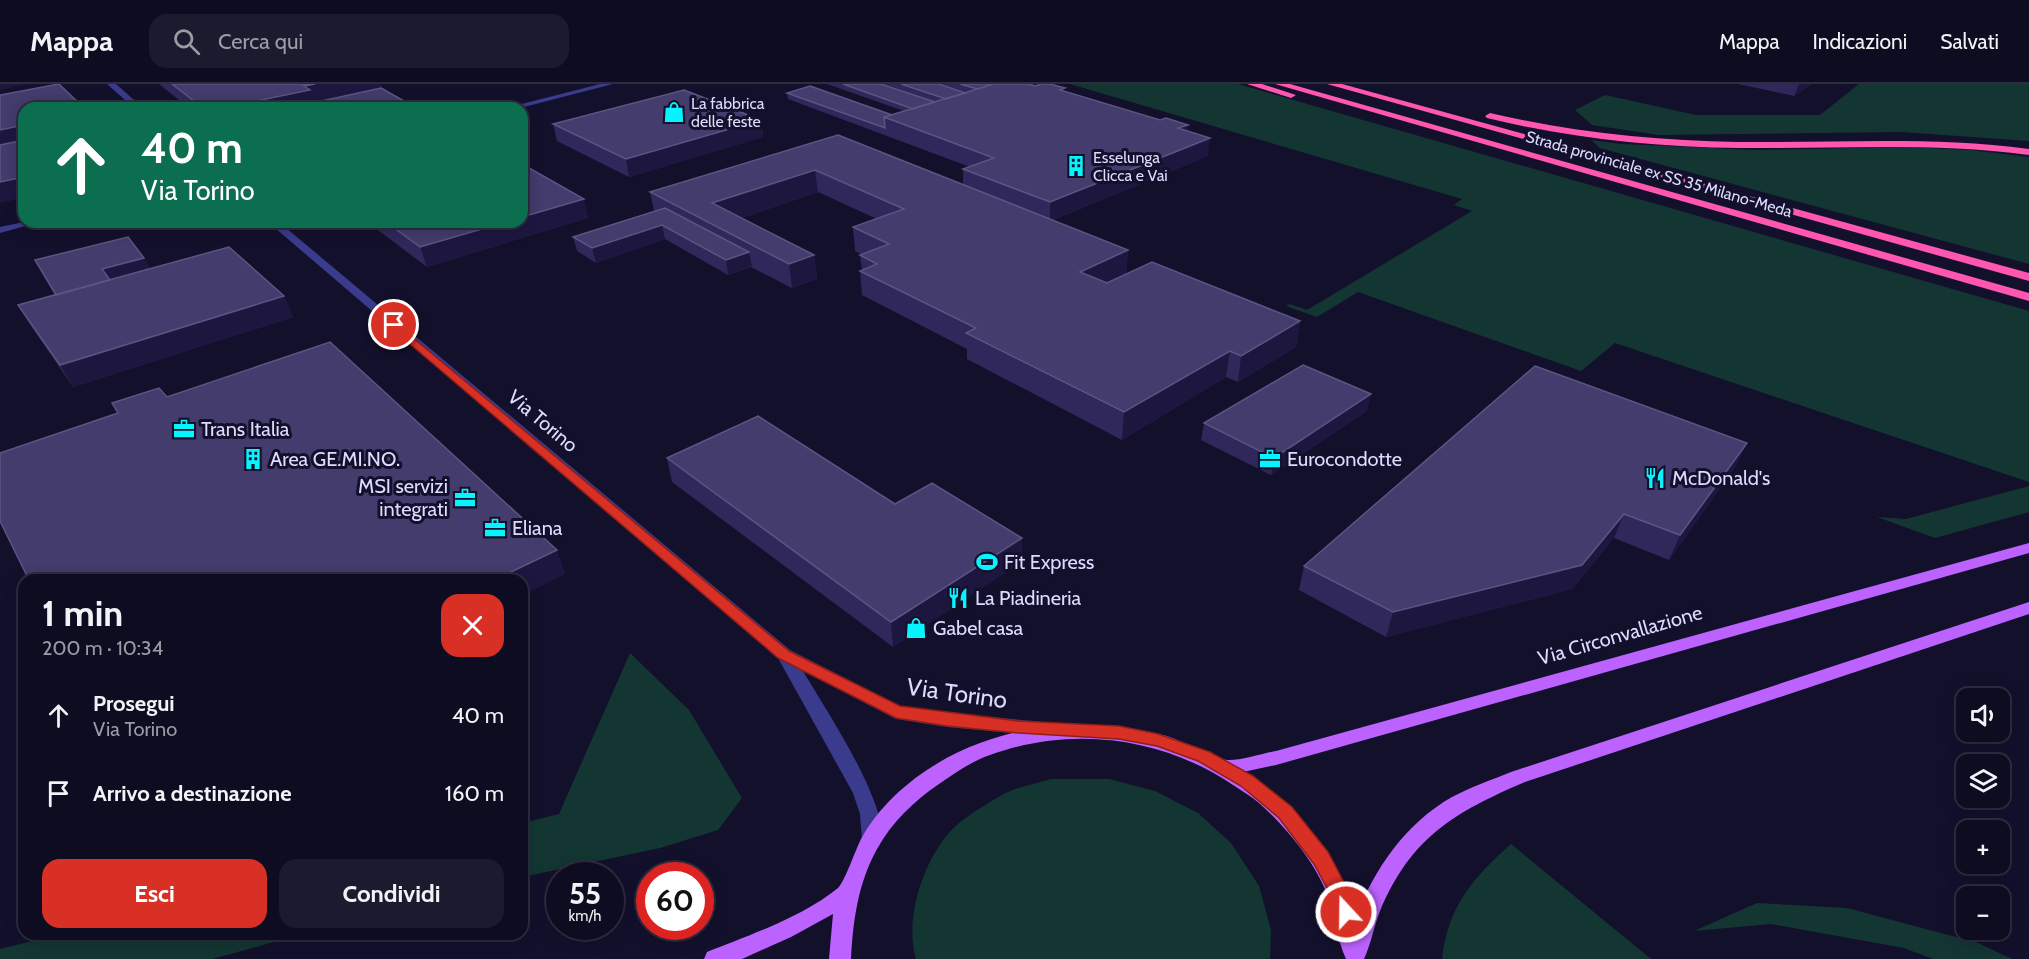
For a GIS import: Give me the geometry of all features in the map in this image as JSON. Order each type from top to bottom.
[{"type":"highway","points":[[1252,84],[1623,190],[1876,253]]},
{"type":"highway","name":"Strada provinciale ex SS 35 Milano-Meda","points":[[1280,84],[2029,297]]},
{"type":"highway","name":"Strada provinciale ex SS 35 Milano-Meda","points":[[1332,84],[2029,277]]},
{"type":"highway","points":[[1364,84],[1497,118],[1557,129],[1636,138],[1737,145],[1956,143],[2029,152]]},
{"type":"main road","name":"Via Circonvallazione","points":[[1225,768],[1276,758],[1924,575],[2029,549]]},
{"type":"main road","points":[[1355,957],[1362,924],[1382,882],[1395,863],[1434,820],[1467,799],[1518,777],[2029,608]]},
{"type":"main road","points":[[840,959],[841,926],[848,893],[856,872],[872,840],[909,796],[953,764],[1003,743],[1064,731],[1112,732],[1143,736],[1189,750],[1225,768],[1273,801],[1302,831],[1316,851],[1340,896],[1350,928],[1355,957]]},
{"type":"main road","points":[[714,959],[779,934],[848,893]]},
{"type":"street","points":[[111,84],[132,102]]},
{"type":"street","points":[[528,104],[609,84]]},
{"type":"street","points":[[0,230],[18,226]]},
{"type":"street","name":"Via Torino","points":[[280,228],[784,654],[896,712],[947,720],[1064,731]]},
{"type":"street","name":"Via Torino","points":[[784,654],[862,792],[870,814],[872,840]]},
{"type":"green space","points":[[1070,84],[1238,84],[2029,311],[2029,482],[1615,343],[1581,371],[1358,292],[1317,317],[1286,306],[1290,304],[1307,310],[1472,211],[1454,205],[1462,199]]},
{"type":"green space","points":[[1859,84],[2029,84],[2029,141],[1901,132],[1659,135],[1592,125],[1575,110],[1605,95],[1696,115],[1820,115]]},
{"type":"green space","points":[[1591,140],[1621,144],[1754,150],[1909,147],[1970,150],[2029,157],[2029,264],[1600,148]]},
{"type":"green space","points":[[2029,486],[2029,512],[1935,538],[1877,517],[1906,519]]},
{"type":"green space","points":[[630,653],[689,710],[742,798],[718,830],[660,848],[593,862],[546,862],[546,872],[528,876],[528,822],[559,814]]},
{"type":"green space","points":[[1051,779],[1109,779],[1155,791],[1198,813],[1231,843],[1259,886],[1271,930],[1270,959],[916,959],[913,942],[915,905],[927,867],[947,835],[964,819],[1007,792]]},
{"type":"green space","points":[[1511,844],[1651,959],[1442,959],[1450,923],[1464,894],[1485,869]]},
{"type":"green space","points":[[1757,903],[1847,908],[1956,937],[1956,940],[1978,943],[2012,959],[1933,959],[1904,948],[1771,924],[1694,931]]},
{"type":"green space","points":[[37,940],[282,940],[212,959],[0,959],[0,949]]},
{"type":"building","points":[[59,84],[78,102],[18,102],[18,126],[0,130],[0,95]]},
{"type":"building","points":[[172,84],[315,84],[304,86],[310,90],[251,102],[195,102]]},
{"type":"building","points":[[843,84],[881,84],[935,102],[913,109]]},
{"type":"building","points":[[901,84],[939,84],[966,93],[946,99]]},
{"type":"building","points":[[960,84],[994,84],[977,89]]},
{"type":"building","name":"Esselunga Clicca e Vai","points":[[994,84],[1035,86],[1050,84],[1065,88],[1060,90],[1160,120],[1166,118],[1188,125],[1178,128],[1210,138],[1050,202],[963,169],[994,158],[884,117]]},
{"type":"building","points":[[810,86],[892,115],[884,117],[885,128],[787,93]]},
{"type":"building","points":[[381,88],[404,101],[400,102],[317,102]]},
{"type":"building","points":[[684,90],[761,120],[626,159],[553,124]]},
{"type":"building","points":[[838,135],[1128,250],[1080,272],[1107,283],[1152,262],[1300,321],[1241,356],[1230,351],[1124,412],[966,333],[976,328],[860,271],[877,264],[860,255],[889,244],[853,227],[904,209],[815,170],[712,203],[814,255],[789,264],[650,192]]},
{"type":"building","points":[[18,141],[18,178],[0,182],[0,145]]},
{"type":"building","points":[[528,167],[584,199],[528,215]]},
{"type":"building","points":[[665,208],[749,252],[726,260],[662,225],[592,248],[573,237]]},
{"type":"building","points":[[394,228],[485,228],[420,247]]},
{"type":"building","points":[[128,237],[144,258],[102,269],[110,280],[56,295],[35,260]]},
{"type":"building","points":[[229,247],[284,296],[60,365],[18,305]]},
{"type":"building","name":"Area GE.MI.NO.","points":[[330,342],[557,550],[507,574],[26,574],[0,521],[0,453],[118,413],[112,403],[159,388],[167,397]]},
{"type":"building","points":[[1303,365],[1371,394],[1274,458],[1204,423]]},
{"type":"building","points":[[1535,366],[1747,443],[1680,535],[1624,514],[1582,565],[1393,612],[1304,566]]},
{"type":"building","points":[[758,416],[895,504],[932,483],[1022,538],[891,622],[667,458]]},
{"type":"place","name":"La fabbrica delle feste","points":[[674,112]]},
{"type":"place","name":"Esselunga Clicca e Vai","points":[[1076,166]]},
{"type":"place","name":"Trans Italia","points":[[184,429]]},
{"type":"place","name":"Area GE.MI.NO.","points":[[253,459]]},
{"type":"place","name":"Eurocondotte","points":[[1270,459]]},
{"type":"place","name":"McDonald's","points":[[1655,478]]},
{"type":"place","name":"MSI servizi integrati","points":[[465,498]]},
{"type":"place","name":"Eliana","points":[[495,528]]},
{"type":"place","name":"Fit Express","points":[[987,562]]},
{"type":"place","name":"La Piadineria","points":[[958,598]]},
{"type":"place","name":"Gabel casa","points":[[916,628]]},
{"type":"route","points":[[394,325],[784,654],[896,712],[1019,727],[1119,732],[1158,740],[1204,756],[1260,790],[1302,831],[1330,873],[1346,912]]}]
